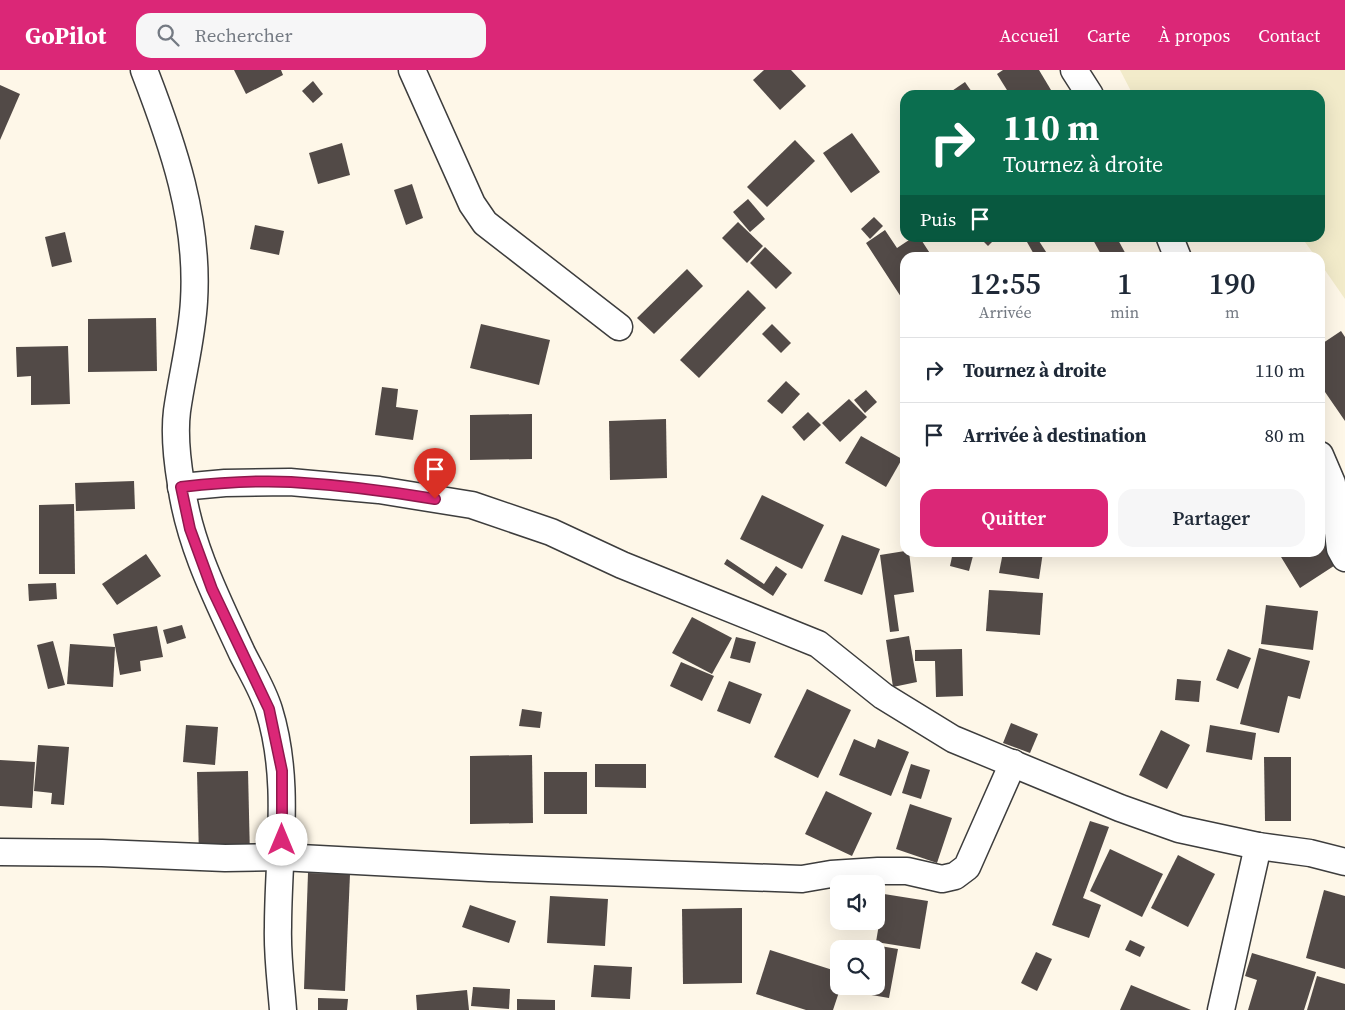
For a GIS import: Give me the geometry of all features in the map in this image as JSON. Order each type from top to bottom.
[{"type":"street","points":[[144,70],[172,146],[188,202],[196,272],[194,304],[176,414],[176,449],[181,487],[190,529],[212,589],[269,709],[282,771],[278,929],[283,1010]]},
{"type":"street","points":[[412,70],[472,204],[485,222],[619,327]]},
{"type":"street","points":[[1074,70],[1087,90]]},
{"type":"street","points":[[1325,467],[1332,483],[1340,548],[1345,558]]},
{"type":"street","points":[[181,487],[225,483],[290,482],[379,490],[481,508],[551,532],[622,565],[818,644],[883,696],[946,734],[1120,808],[1179,828],[1258,846],[1310,853],[1345,862]]},
{"type":"street","points":[[0,852],[102,853],[225,858],[281,857],[489,868],[802,879],[831,874],[907,871],[942,878],[955,876],[967,867],[1013,763]]},
{"type":"street","points":[[1221,1010],[1258,846]]},
{"type":"shaded area","points":[[1120,70],[1345,70],[1345,299],[1325,270],[1325,252],[1312,252],[1305,242],[1325,242],[1325,90],[1130,90]]},
{"type":"building","points":[[234,70],[281,70],[283,75],[246,94]]},
{"type":"building","points":[[764,70],[791,70],[806,86],[780,110],[753,80]]},
{"type":"building","points":[[1003,70],[1039,70],[1051,90],[1007,90],[997,74]]},
{"type":"building","points":[[313,81],[323,94],[313,103],[302,91]]},
{"type":"building","points":[[965,82],[971,90],[953,90]]},
{"type":"building","points":[[0,85],[20,94],[0,140]]},
{"type":"building","points":[[852,133],[880,172],[851,193],[823,153]]},
{"type":"building","points":[[795,140],[815,161],[767,207],[747,187]]},
{"type":"building","points":[[342,143],[350,175],[318,184],[309,153]]},
{"type":"building","points":[[412,184],[423,218],[406,225],[394,190]]},
{"type":"building","points":[[748,199],[765,219],[750,232],[733,212]]},
{"type":"building","points":[[874,217],[883,226],[870,239],[861,229]]},
{"type":"building","points":[[738,222],[763,246],[747,263],[722,238]]},
{"type":"building","points":[[255,225],[284,231],[279,255],[250,249]]},
{"type":"building","points":[[885,230],[897,248],[906,242],[923,242],[929,252],[900,252],[900,295],[866,243]]},
{"type":"building","points":[[65,232],[72,262],[52,267],[45,237]]},
{"type":"building","points":[[984,242],[992,242],[988,246]]},
{"type":"building","points":[[1027,242],[1040,242],[1046,252],[1033,252]]},
{"type":"building","points":[[1094,242],[1119,242],[1125,252],[1100,252]]},
{"type":"building","points":[[765,247],[792,273],[776,289],[750,263]]},
{"type":"building","points":[[687,269],[703,286],[654,334],[637,318]]},
{"type":"building","points":[[748,290],[766,308],[699,378],[680,360]]},
{"type":"building","points":[[156,318],[157,371],[88,372],[88,319]]},
{"type":"building","points":[[481,324],[550,340],[539,385],[470,368]]},
{"type":"building","points":[[772,324],[791,343],[781,353],[762,334]]},
{"type":"building","points":[[1341,331],[1345,337],[1345,421],[1325,392],[1325,342]]},
{"type":"building","points":[[68,346],[70,404],[31,405],[31,376],[17,377],[16,347]]},
{"type":"building","points":[[786,381],[800,394],[782,414],[767,401]]},
{"type":"building","points":[[382,387],[398,389],[396,407],[418,410],[413,440],[375,435]]},
{"type":"building","points":[[866,390],[877,402],[865,413],[854,400]]},
{"type":"building","points":[[849,399],[867,417],[840,442],[822,423]]},
{"type":"building","points":[[808,412],[821,425],[804,441],[792,427]]},
{"type":"building","points":[[532,414],[532,459],[470,460],[470,415]]},
{"type":"building","points":[[666,419],[667,478],[610,480],[609,421]]},
{"type":"building","points":[[861,436],[900,458],[900,462],[886,487],[845,463]]},
{"type":"building","points":[[134,481],[135,509],[76,511],[75,483]]},
{"type":"building","points":[[762,495],[824,525],[802,569],[740,539]]},
{"type":"building","points":[[74,504],[75,574],[39,574],[39,505]]},
{"type":"building","points":[[842,535],[880,549],[862,595],[824,581]]},
{"type":"building","points":[[1325,540],[1340,562],[1300,588],[1281,557],[1325,557]]},
{"type":"building","points":[[900,552],[900,557],[910,557],[914,592],[894,595],[899,631],[890,632],[880,555]]},
{"type":"building","points":[[146,554],[161,576],[117,605],[102,584]]},
{"type":"building","points":[[952,557],[973,557],[969,571],[950,566]]},
{"type":"building","points":[[1002,557],[1042,557],[1039,579],[999,573]]},
{"type":"building","points":[[727,559],[764,584],[776,566],[787,574],[773,596],[724,564]]},
{"type":"building","points":[[56,583],[57,599],[29,601],[28,584]]},
{"type":"building","points":[[989,590],[1043,593],[1040,635],[986,631]]},
{"type":"building","points":[[1266,605],[1318,611],[1313,650],[1261,644]]},
{"type":"building","points":[[692,617],[732,638],[712,674],[672,653]]},
{"type":"building","points":[[182,625],[186,638],[167,644],[163,630]]},
{"type":"building","points":[[157,626],[163,657],[140,661],[141,671],[120,675],[113,634]]},
{"type":"building","points":[[909,636],[917,682],[893,687],[886,640]]},
{"type":"building","points":[[736,637],[756,642],[750,663],[730,658]]},
{"type":"building","points":[[53,641],[65,685],[48,689],[37,645]]},
{"type":"building","points":[[70,644],[115,647],[113,687],[67,684]]},
{"type":"building","points":[[1259,648],[1310,661],[1300,699],[1288,696],[1279,733],[1240,724]]},
{"type":"building","points":[[962,649],[963,696],[936,697],[935,661],[915,661],[915,650]]},
{"type":"building","points":[[1228,649],[1251,658],[1238,689],[1216,680]]},
{"type":"building","points":[[681,662],[714,676],[702,701],[670,686]]},
{"type":"building","points":[[1177,679],[1201,681],[1199,702],[1175,700]]},
{"type":"building","points":[[729,681],[762,694],[750,724],[717,711]]},
{"type":"building","points":[[807,689],[851,710],[818,778],[774,757]]},
{"type":"building","points":[[522,709],[542,712],[540,728],[519,726]]},
{"type":"building","points":[[1011,723],[1038,734],[1030,753],[1003,743]]},
{"type":"building","points":[[186,725],[218,727],[215,765],[183,762]]},
{"type":"building","points":[[1210,725],[1256,733],[1252,760],[1206,752]]},
{"type":"building","points":[[1161,730],[1190,745],[1167,789],[1139,775]]},
{"type":"building","points":[[854,739],[875,748],[878,739],[909,752],[891,796],[839,775]]},
{"type":"building","points":[[38,745],[69,747],[64,805],[51,804],[52,793],[34,791]]},
{"type":"building","points":[[532,755],[533,823],[470,824],[470,756]]},
{"type":"building","points":[[1264,757],[1291,757],[1291,821],[1265,821]]},
{"type":"building","points":[[0,760],[35,762],[32,808],[0,806]]},
{"type":"building","points":[[595,764],[646,764],[646,788],[595,787]]},
{"type":"building","points":[[911,764],[930,770],[921,799],[902,793]]},
{"type":"building","points":[[248,771],[250,857],[199,858],[197,772]]},
{"type":"building","points":[[544,772],[587,772],[587,814],[544,814]]},
{"type":"building","points":[[826,791],[872,813],[852,856],[805,834]]},
{"type":"building","points":[[910,804],[952,818],[937,863],[896,849]]},
{"type":"building","points":[[1090,821],[1109,827],[1083,898],[1101,905],[1089,938],[1052,925]]},
{"type":"building","points":[[1110,849],[1163,874],[1142,917],[1090,891]]},
{"type":"building","points":[[1178,855],[1215,874],[1188,927],[1151,908]]},
{"type":"building","points":[[308,873],[350,874],[345,991],[304,989]]},
{"type":"building","points":[[1324,890],[1345,896],[1345,969],[1306,958]]},
{"type":"building","points":[[885,894],[928,901],[920,949],[885,943],[885,940],[876,940],[878,930],[885,930]]},
{"type":"building","points":[[550,896],[608,899],[605,946],[547,943]]},
{"type":"building","points":[[470,905],[516,921],[509,943],[462,927]]},
{"type":"building","points":[[742,908],[742,983],[683,984],[682,909]]},
{"type":"building","points":[[1130,940],[1145,947],[1140,957],[1125,950]]},
{"type":"building","points":[[885,947],[898,949],[889,998],[871,995],[885,995]]},
{"type":"building","points":[[770,950],[830,969],[830,995],[838,995],[833,1010],[806,1010],[756,994]]},
{"type":"building","points":[[1036,952],[1052,959],[1037,991],[1021,983]]},
{"type":"building","points":[[1252,953],[1316,972],[1304,1010],[1248,1010],[1257,980],[1245,976]]},
{"type":"building","points":[[594,965],[632,967],[630,999],[591,997]]},
{"type":"building","points":[[1317,976],[1345,984],[1345,1010],[1307,1010]]},
{"type":"building","points":[[1131,985],[1191,1010],[1120,1010]]},
{"type":"building","points":[[473,987],[510,989],[509,1009],[471,1006]]},
{"type":"building","points":[[467,990],[469,1010],[417,1010],[416,995]]},
{"type":"building","points":[[318,998],[348,999],[347,1010],[318,1010]]},
{"type":"building","points":[[517,999],[555,1000],[555,1010],[517,1010]]},
{"type":"route","points":[[282,840],[282,771],[269,709],[212,589],[190,529],[181,487],[225,483],[290,482],[379,490],[435,499]]}]
